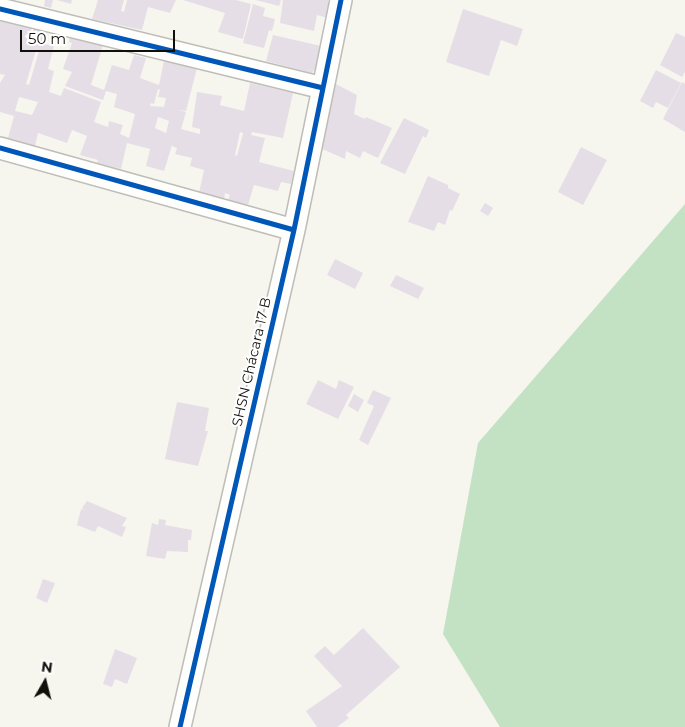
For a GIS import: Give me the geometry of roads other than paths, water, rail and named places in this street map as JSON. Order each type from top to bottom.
[{"type":"street","name":"SHSN Chácara 17 B","points":[[180,727],[294,230],[341,0]]},
{"type":"street","points":[[0,9],[323,88]]},
{"type":"street","points":[[0,148],[294,230]]}]
